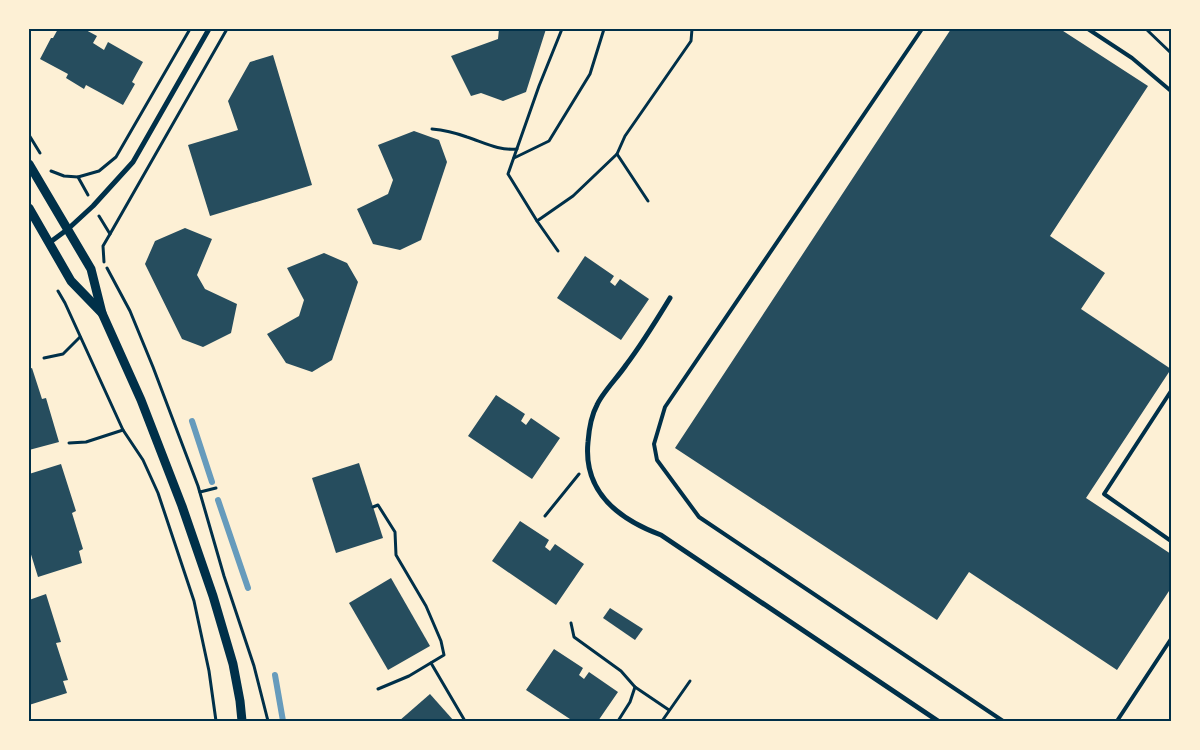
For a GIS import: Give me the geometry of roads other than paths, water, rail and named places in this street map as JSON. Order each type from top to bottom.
[{"type":"street","points":[[49,244],[93,206],[133,162],[209,29]]},
{"type":"street","points":[[29,164],[91,269],[102,313],[141,400],[182,506],[213,596],[233,664],[242,721]]},
{"type":"street","points":[[29,208],[71,281],[102,313]]},
{"type":"street","points":[[670,298],[627,365],[597,404],[591,420],[587,451],[589,466],[593,481],[604,500],[618,514],[641,528],[660,535],[938,721]]},
{"type":"lane","points":[[922,29],[665,407],[654,444],[657,460],[699,517],[1003,721]]},
{"type":"lane","points":[[1088,29],[1132,58],[1171,92]]},
{"type":"lane","points":[[1171,391],[1104,494],[1171,541]]},
{"type":"lane","points":[[1117,721],[1171,638]]},
{"type":"waterway","points":[[192,421],[212,482]]},
{"type":"waterway","points":[[218,500],[248,588]]},
{"type":"waterway","points":[[275,675],[283,721]]}]
